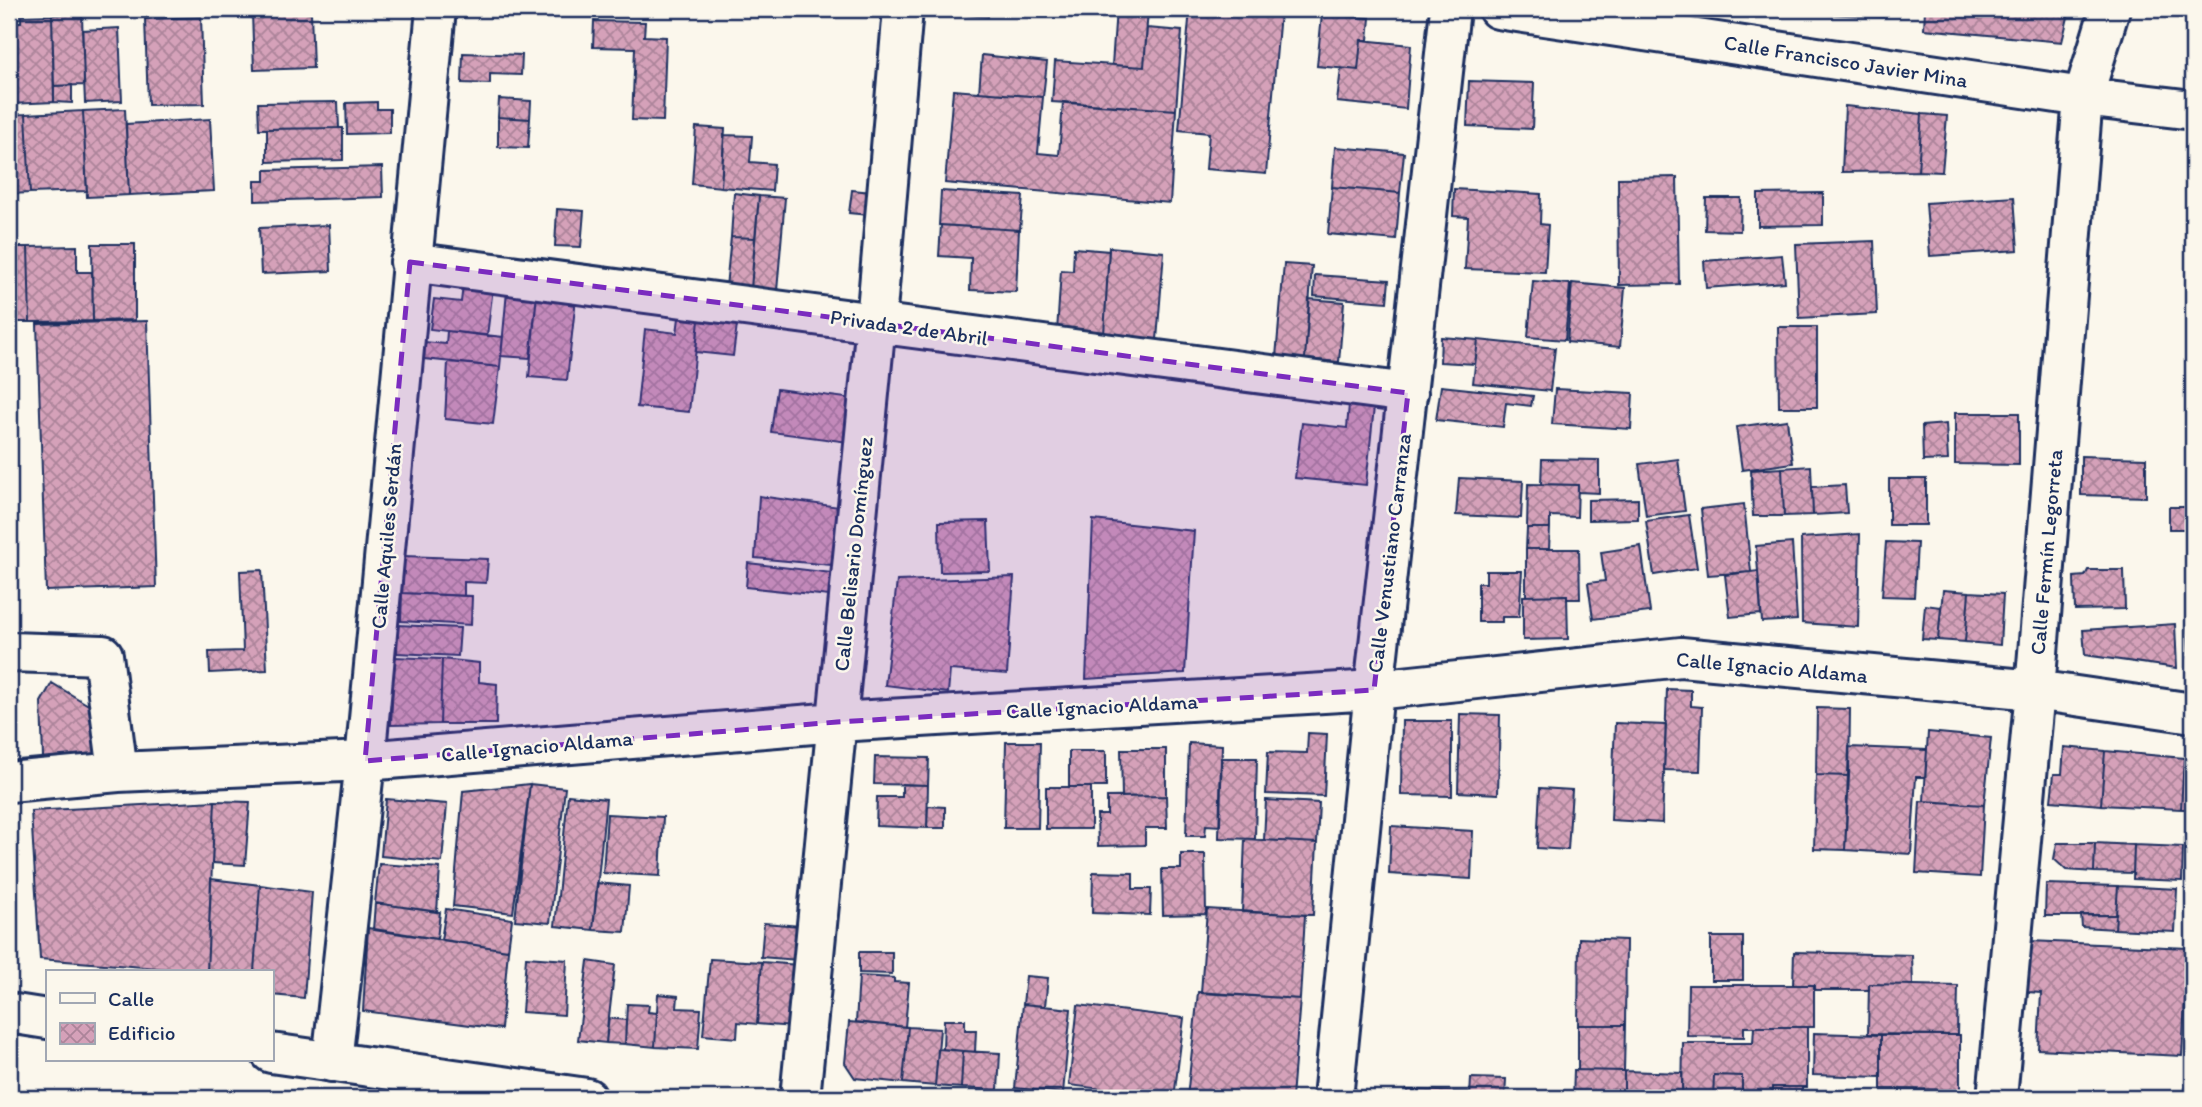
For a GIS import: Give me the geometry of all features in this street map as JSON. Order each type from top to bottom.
[{"type":"street","name":"Calle Aquiles Serdán","points":[[332,1062],[365,761],[410,262],[436,9]]},
{"type":"street","name":"Calle Belisario Domínguez","points":[[800,1098],[876,322],[902,9]]},
{"type":"street","name":"Calle Venustiano Carranza","points":[[1333,1098],[1374,690],[1450,9]]},
{"type":"street","name":"Calle Francisco Javier Mina","points":[[1498,9],[2083,97],[2193,110]]},
{"type":"street","name":"Calle Fermín Legorreta","points":[[1997,1098],[2035,691],[2083,97],[2110,9]]},
{"type":"street","name":"Privada 2 de Abril","points":[[410,262],[1408,393]]},
{"type":"street","points":[[9,652],[103,655],[118,772]]},
{"type":"street","name":"Calle Ignacio Aldama","points":[[9,782],[118,772],[365,761],[837,722],[1374,690],[1681,657],[2035,691],[2193,713]]},
{"type":"street","points":[[9,1013],[46,1019]]},
{"type":"street","points":[[273,1053],[332,1062],[430,1087],[587,1098]]},
{"type":"highlighted area","points":[[410,262],[1408,393],[1374,690],[837,722],[365,761]]},
{"type":"building","points":[[252,9],[311,9],[311,12],[252,13]]},
{"type":"building","points":[[957,9],[989,9],[988,17],[956,14]]},
{"type":"building","points":[[1116,9],[1148,9],[1144,67],[1112,65]]},
{"type":"building","points":[[1190,9],[1280,13],[1266,174],[1206,169],[1209,133],[1179,130]]},
{"type":"building","points":[[1795,9],[1825,9],[1825,14],[1795,13]]},
{"type":"building","points":[[1829,9],[1884,9],[1883,17],[1828,14]]},
{"type":"building","points":[[1925,9],[2070,9],[2062,42],[1924,29]]},
{"type":"building","points":[[311,12],[313,68],[254,70],[252,13]]},
{"type":"building","points":[[82,14],[84,85],[54,86],[52,15]]},
{"type":"building","points":[[1322,14],[1370,18],[1368,40],[1361,40],[1358,70],[1317,66]]},
{"type":"building","points":[[52,15],[54,102],[10,104],[9,22],[21,22],[21,16]]},
{"type":"building","points":[[201,17],[204,104],[148,105],[145,19]]},
{"type":"building","points":[[594,21],[645,22],[644,36],[666,37],[663,121],[632,120],[635,48],[593,47]]},
{"type":"building","points":[[119,28],[122,101],[85,103],[82,30]]},
{"type":"building","points":[[1147,28],[1182,31],[1176,110],[1052,102],[1055,61],[1144,67]]},
{"type":"building","points":[[1361,40],[1411,45],[1406,109],[1337,102],[1341,68],[1358,70]]},
{"type":"building","points":[[463,53],[522,55],[521,75],[490,74],[490,84],[462,83]]},
{"type":"building","points":[[982,55],[1047,62],[1043,97],[979,92]]},
{"type":"building","points":[[1469,81],[1534,83],[1532,129],[1467,126]]},
{"type":"building","points":[[72,85],[72,103],[54,102],[54,86]]},
{"type":"building","points":[[953,90],[1043,97],[1038,153],[1059,155],[1063,102],[1176,110],[1170,203],[945,183]]},
{"type":"building","points":[[499,99],[531,101],[530,119],[498,117]]},
{"type":"building","points":[[338,102],[339,128],[259,129],[258,103]]},
{"type":"building","points":[[377,102],[377,109],[390,109],[390,133],[347,134],[346,103]]},
{"type":"building","points":[[1845,106],[1922,114],[1918,171],[1842,172]]},
{"type":"building","points":[[125,109],[129,195],[87,197],[83,111]]},
{"type":"building","points":[[83,111],[87,191],[30,193],[26,114]]},
{"type":"building","points":[[26,114],[30,193],[9,194],[9,115]]},
{"type":"building","points":[[1922,114],[1947,116],[1942,172],[1918,171]]},
{"type":"building","points":[[498,117],[530,119],[528,148],[498,147]]},
{"type":"building","points":[[210,119],[214,191],[129,195],[126,124]]},
{"type":"building","points":[[696,127],[725,129],[721,187],[692,184]]},
{"type":"building","points":[[343,128],[343,160],[267,162],[267,129]]},
{"type":"building","points":[[724,135],[752,136],[750,162],[774,164],[772,191],[721,187]]},
{"type":"building","points":[[1335,147],[1404,153],[1400,193],[1332,187]]},
{"type":"building","points":[[382,167],[383,197],[255,201],[255,181],[265,181],[265,170]]},
{"type":"building","points":[[1677,177],[1679,284],[1619,285],[1618,178]]},
{"type":"building","points":[[1332,187],[1400,193],[1396,240],[1328,234]]},
{"type":"building","points":[[1454,189],[1541,194],[1540,224],[1548,225],[1545,272],[1465,269],[1468,217],[1453,216]]},
{"type":"building","points":[[852,190],[882,193],[879,216],[849,213]]},
{"type":"building","points":[[941,191],[1023,196],[1020,230],[939,225]]},
{"type":"building","points":[[734,193],[759,196],[755,238],[731,237]]},
{"type":"building","points":[[1823,193],[1823,225],[1758,226],[1758,194]]},
{"type":"building","points":[[759,196],[785,198],[777,291],[751,289]]},
{"type":"building","points":[[2014,197],[2018,250],[1930,256],[1926,203]]},
{"type":"building","points":[[1706,198],[1741,198],[1740,231],[1705,230]]},
{"type":"building","points":[[557,209],[584,211],[581,247],[555,246]]},
{"type":"building","points":[[329,225],[331,271],[261,274],[259,228]]},
{"type":"building","points":[[941,225],[1019,230],[1016,292],[970,290],[971,258],[939,256]]},
{"type":"building","points":[[731,237],[755,238],[751,289],[726,287]]},
{"type":"building","points":[[1874,241],[1877,314],[1799,318],[1796,244]]},
{"type":"building","points":[[92,244],[135,244],[135,320],[93,321]]},
{"type":"building","points":[[77,246],[77,272],[92,272],[93,321],[30,322],[28,247]]},
{"type":"building","points":[[9,247],[28,247],[30,322],[9,322]]},
{"type":"building","points":[[1109,247],[1164,252],[1157,340],[1104,335]]},
{"type":"building","points":[[1074,248],[1109,251],[1104,335],[1057,332],[1061,270],[1073,271]]},
{"type":"building","points":[[1782,255],[1785,282],[1706,288],[1704,261]]},
{"type":"building","points":[[1284,264],[1312,266],[1305,359],[1276,357]]},
{"type":"building","points":[[1315,275],[1389,280],[1387,302],[1314,296]]},
{"type":"building","points":[[1533,281],[1570,284],[1565,340],[1528,337]]},
{"type":"building","points":[[1572,283],[1625,288],[1620,347],[1567,342]]},
{"type":"building","points":[[463,285],[493,288],[487,336],[430,329],[434,299],[461,302]]},
{"type":"building","points":[[507,291],[537,294],[530,358],[501,356]]},
{"type":"building","points":[[537,294],[576,298],[567,380],[529,377]]},
{"type":"building","points":[[1309,299],[1344,302],[1339,362],[1305,359]]},
{"type":"building","points":[[679,318],[699,320],[689,412],[637,407],[645,329],[677,333]]},
{"type":"building","points":[[699,320],[737,325],[733,356],[696,352]]},
{"type":"building","points":[[147,321],[156,587],[46,591],[37,324]]},
{"type":"building","points":[[1778,327],[1817,327],[1817,407],[1779,407]]},
{"type":"building","points":[[447,331],[503,337],[500,367],[424,359],[425,342],[446,344]]},
{"type":"building","points":[[1441,337],[1478,340],[1475,364],[1440,362]]},
{"type":"building","points":[[1478,340],[1555,348],[1550,391],[1473,383]]},
{"type":"building","points":[[448,362],[500,367],[493,424],[445,419]]},
{"type":"building","points":[[1441,386],[1533,396],[1531,406],[1506,403],[1503,427],[1436,420]]},
{"type":"building","points":[[777,389],[854,399],[848,442],[771,432]]},
{"type":"building","points":[[1555,389],[1633,393],[1631,429],[1552,424]]},
{"type":"building","points":[[1349,404],[1374,407],[1366,485],[1295,478],[1302,423],[1347,428]]},
{"type":"building","points":[[1955,413],[2019,413],[2019,465],[1955,464]]},
{"type":"building","points":[[1787,420],[1793,463],[1742,470],[1736,427]]},
{"type":"building","points":[[1946,424],[1948,460],[1923,461],[1922,426]]},
{"type":"building","points":[[2081,456],[2146,458],[2146,497],[2081,495]]},
{"type":"building","points":[[1542,459],[1599,460],[1599,493],[1578,492],[1578,485],[1541,484]]},
{"type":"building","points":[[1678,459],[1685,511],[1646,516],[1639,464]]},
{"type":"building","points":[[1811,466],[1813,515],[1784,516],[1782,468]]},
{"type":"building","points":[[1782,468],[1784,516],[1753,516],[1751,470]]},
{"type":"building","points":[[1459,478],[1523,481],[1521,518],[1456,515]]},
{"type":"building","points":[[1889,479],[1926,479],[1926,525],[1889,525]]},
{"type":"building","points":[[1528,484],[1578,485],[1577,517],[1550,516],[1550,528],[1527,528]]},
{"type":"building","points":[[1845,485],[1847,513],[1813,515],[1812,487]]},
{"type":"building","points":[[759,496],[847,508],[842,566],[755,558]]},
{"type":"building","points":[[1638,499],[1638,519],[1588,520],[1588,500]]},
{"type":"building","points":[[1744,504],[1751,572],[1708,575],[1701,509]]},
{"type":"building","points":[[2169,507],[2193,507],[2193,542],[2190,542],[2190,529],[2169,529]]},
{"type":"building","points":[[1689,515],[1697,568],[1654,575],[1646,521]]},
{"type":"building","points":[[1093,520],[1194,531],[1185,673],[1086,679]]},
{"type":"building","points":[[988,521],[990,571],[940,572],[939,522]]},
{"type":"building","points":[[1527,528],[1550,528],[1549,549],[1526,549]]},
{"type":"building","points":[[1860,534],[1858,627],[1802,623],[1801,538]]},
{"type":"building","points":[[1886,542],[1917,543],[1914,597],[1882,596]]},
{"type":"building","points":[[1792,543],[1797,620],[1762,622],[1756,546]]},
{"type":"building","points":[[1641,546],[1650,612],[1593,619],[1588,583],[1605,581],[1601,552]]},
{"type":"building","points":[[1526,549],[1579,549],[1580,599],[1567,599],[1567,595],[1526,596]]},
{"type":"building","points":[[404,556],[488,559],[486,583],[464,582],[464,596],[402,593]]},
{"type":"building","points":[[748,563],[841,574],[838,597],[746,587]]},
{"type":"building","points":[[262,570],[267,670],[210,673],[209,652],[243,651],[240,571]]},
{"type":"building","points":[[2088,570],[2124,570],[2125,609],[2075,610],[2074,577],[2085,576]]},
{"type":"building","points":[[1486,571],[1522,571],[1519,617],[1502,617],[1502,622],[1478,622],[1478,583],[1486,583]]},
{"type":"building","points":[[1758,571],[1761,614],[1730,617],[1725,575]]},
{"type":"building","points":[[1014,577],[1007,674],[950,670],[948,693],[885,685],[897,581]]},
{"type":"building","points":[[1943,590],[1969,592],[1965,642],[1938,640]]},
{"type":"building","points":[[1969,592],[2003,594],[2000,645],[1965,642]]},
{"type":"building","points":[[402,593],[472,596],[471,625],[401,621]]},
{"type":"building","points":[[1567,595],[1568,639],[1523,640],[1523,596]]},
{"type":"building","points":[[1925,605],[1941,607],[1938,640],[1922,639]]},
{"type":"building","points":[[2175,624],[2177,668],[2085,655],[2083,630]]},
{"type":"building","points":[[2187,624],[2193,624],[2193,672],[2190,672]]},
{"type":"building","points":[[398,625],[460,628],[458,656],[397,653]]},
{"type":"building","points":[[394,657],[442,659],[440,724],[391,725]]},
{"type":"building","points":[[442,659],[479,663],[479,682],[497,684],[496,724],[440,724]]},
{"type":"building","points":[[52,683],[95,709],[96,756],[43,758],[41,702]]},
{"type":"building","points":[[1667,689],[1691,690],[1691,706],[1702,707],[1700,771],[1664,770]]},
{"type":"building","points":[[1817,708],[1850,709],[1849,776],[1816,775]]},
{"type":"building","points":[[1460,714],[1500,715],[1498,794],[1458,792]]},
{"type":"building","points":[[9,721],[13,721],[15,757],[9,757]]},
{"type":"building","points":[[1402,721],[1452,721],[1452,796],[1401,795]]},
{"type":"building","points":[[1615,723],[1666,725],[1662,823],[1611,820]]},
{"type":"building","points":[[1928,732],[1991,738],[1984,805],[1924,801]]},
{"type":"building","points":[[1308,733],[1327,734],[1324,796],[1266,794],[1268,752],[1307,753]]},
{"type":"building","points":[[1006,742],[1040,742],[1038,828],[1004,828]]},
{"type":"building","points":[[1189,743],[1222,745],[1220,826],[1206,825],[1205,836],[1186,836]]},
{"type":"building","points":[[1849,747],[1927,750],[1925,777],[1916,777],[1911,854],[1845,850]]},
{"type":"building","points":[[2064,747],[2105,751],[2101,805],[2051,801],[2054,774],[2062,774]]},
{"type":"building","points":[[1121,749],[1166,749],[1166,796],[1122,797]]},
{"type":"building","points":[[1069,751],[1106,751],[1106,787],[1069,787]]},
{"type":"building","points":[[2105,751],[2184,758],[2181,809],[2101,805]]},
{"type":"building","points":[[875,757],[929,758],[928,785],[874,784]]},
{"type":"building","points":[[1221,758],[1257,758],[1255,839],[1219,838]]},
{"type":"building","points":[[2184,758],[2193,760],[2193,809],[2181,809]]},
{"type":"building","points":[[1816,775],[1849,776],[1845,850],[1814,849]]},
{"type":"building","points":[[530,784],[513,913],[453,906],[463,791]]},
{"type":"building","points":[[530,784],[565,788],[550,923],[515,920]]},
{"type":"building","points":[[902,784],[928,785],[927,828],[876,826],[877,797],[902,797]]},
{"type":"building","points":[[1046,787],[1091,787],[1091,829],[1046,829]]},
{"type":"building","points":[[1540,788],[1572,790],[1568,850],[1537,848]]},
{"type":"building","points":[[568,795],[606,799],[593,930],[555,926]]},
{"type":"building","points":[[1166,796],[1167,828],[1145,828],[1145,845],[1098,846],[1097,815],[1107,815],[1107,797]]},
{"type":"building","points":[[386,799],[447,804],[442,862],[381,856]]},
{"type":"building","points":[[1266,800],[1319,803],[1317,843],[1264,840]]},
{"type":"building","points":[[215,801],[207,970],[40,959],[31,811]]},
{"type":"building","points":[[215,801],[250,802],[245,865],[212,863]]},
{"type":"building","points":[[1920,801],[1984,805],[1980,877],[1916,873]]},
{"type":"building","points":[[928,806],[945,807],[945,828],[927,828]]},
{"type":"building","points":[[607,814],[663,817],[660,876],[603,873]]},
{"type":"building","points":[[1391,826],[1473,831],[1471,879],[1389,874]]},
{"type":"building","points":[[1245,839],[1317,843],[1313,915],[1242,912]]},
{"type":"building","points":[[2057,843],[2095,843],[2094,872],[2066,870],[2054,859]]},
{"type":"building","points":[[2095,843],[2134,845],[2133,873],[2094,872]]},
{"type":"building","points":[[2134,845],[2183,847],[2182,881],[2133,879]]},
{"type":"building","points":[[1181,854],[1205,854],[1206,914],[1163,915],[1162,869],[1181,869]]},
{"type":"building","points":[[379,864],[440,868],[437,912],[375,903]]},
{"type":"building","points":[[1093,872],[1133,873],[1133,889],[1151,889],[1150,915],[1092,913]]},
{"type":"building","points":[[211,879],[260,885],[254,970],[207,970]]},
{"type":"building","points":[[597,883],[629,886],[625,932],[593,930]]},
{"type":"building","points":[[2046,884],[2118,886],[2116,915],[2045,916]]},
{"type":"building","points":[[260,885],[312,892],[304,998],[273,995],[273,970],[254,970]]},
{"type":"building","points":[[2118,886],[2177,889],[2175,932],[2115,929]]},
{"type":"building","points":[[375,903],[440,912],[437,939],[373,930]]},
{"type":"building","points":[[446,909],[512,919],[508,950],[441,940]]},
{"type":"building","points":[[1207,909],[1305,915],[1300,999],[1201,993]]},
{"type":"building","points":[[2081,915],[2116,915],[2115,929],[2082,927]]},
{"type":"building","points":[[764,923],[800,926],[798,960],[761,957]]},
{"type":"building","points":[[368,928],[508,950],[501,1029],[363,1011]]},
{"type":"building","points":[[1711,937],[1743,937],[1743,980],[1711,980]]},
{"type":"building","points":[[1579,938],[1626,940],[1625,1025],[1578,1025]]},
{"type":"building","points":[[2030,941],[2188,948],[2182,1056],[2038,1049],[2041,993],[2028,992]]},
{"type":"building","points":[[859,952],[892,952],[892,974],[859,973]]},
{"type":"building","points":[[1794,952],[1912,955],[1913,985],[1869,984],[1869,990],[1814,990],[1814,985],[1793,985]]},
{"type":"building","points":[[526,957],[567,960],[564,1015],[522,1012]]},
{"type":"building","points":[[710,959],[762,962],[757,1024],[738,1022],[737,1038],[703,1035]]},
{"type":"building","points":[[588,961],[615,965],[606,1043],[578,1040]]},
{"type":"building","points":[[762,962],[798,965],[793,1027],[757,1024]]},
{"type":"building","points":[[859,976],[894,978],[894,982],[909,983],[905,1027],[856,1022]]},
{"type":"building","points":[[1026,976],[1048,978],[1045,1006],[1023,1004]]},
{"type":"building","points":[[1869,984],[1958,986],[1957,1035],[1868,1034]]},
{"type":"building","points":[[1688,985],[1814,985],[1814,1027],[1744,1027],[1744,1037],[1687,1036]]},
{"type":"building","points":[[1198,992],[1300,999],[1292,1098],[1187,1098]]},
{"type":"building","points":[[658,994],[678,996],[677,1008],[701,1009],[698,1049],[655,1047]]},
{"type":"building","points":[[627,1004],[649,1005],[648,1012],[657,1013],[655,1047],[625,1044]]},
{"type":"building","points":[[1023,1004],[1071,1009],[1063,1093],[1015,1088]]},
{"type":"building","points":[[1078,1005],[1184,1018],[1174,1098],[1069,1085]]},
{"type":"building","points":[[608,1018],[626,1020],[625,1044],[606,1043]]},
{"type":"building","points":[[944,1020],[965,1020],[965,1030],[976,1030],[975,1052],[943,1049]]},
{"type":"building","points":[[849,1022],[908,1027],[903,1083],[855,1078],[845,1063]]},
{"type":"building","points":[[1578,1025],[1625,1025],[1624,1071],[1578,1070]]},
{"type":"building","points":[[908,1027],[940,1029],[935,1086],[903,1083]]},
{"type":"building","points":[[1754,1027],[1807,1027],[1807,1087],[1772,1087],[1772,1098],[1742,1098],[1742,1076],[1714,1075],[1713,1098],[1682,1098],[1683,1043],[1753,1043]]},
{"type":"building","points":[[1814,1033],[1881,1035],[1881,1077],[1813,1075]]},
{"type":"building","points":[[1881,1035],[1960,1035],[1960,1090],[1881,1089]]},
{"type":"building","points":[[938,1049],[963,1051],[961,1088],[935,1086]]},
{"type":"building","points":[[963,1051],[1000,1053],[998,1090],[961,1088]]},
{"type":"building","points":[[1574,1070],[1624,1071],[1624,1098],[1573,1098]]},
{"type":"building","points":[[1624,1071],[1682,1073],[1682,1098],[1624,1098]]},
{"type":"building","points":[[1714,1075],[1742,1076],[1742,1098],[1713,1098]]},
{"type":"building","points":[[1471,1078],[1506,1079],[1505,1098],[1470,1098]]},
{"type":"building","points":[[1772,1087],[1802,1087],[1802,1098],[1772,1098]]},
{"type":"building","points":[[1407,1090],[1470,1092],[1470,1098],[1407,1098]]}]
